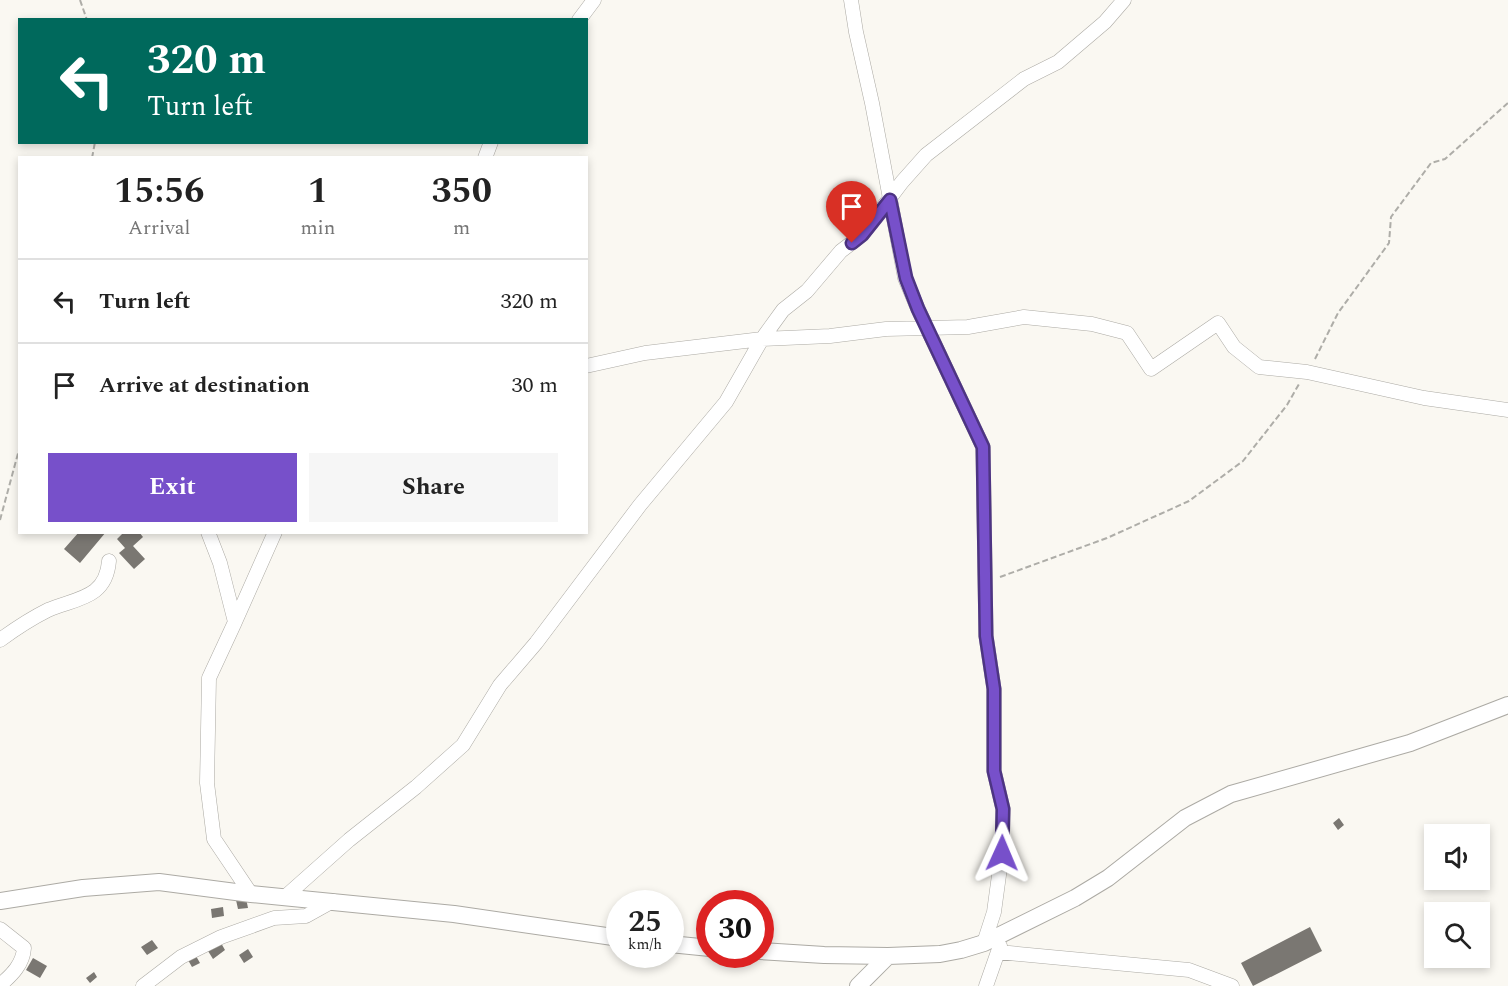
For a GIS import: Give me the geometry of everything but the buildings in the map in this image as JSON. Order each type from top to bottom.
[{"type":"street","points":[[580,18],[594,0]]},
{"type":"street","points":[[851,0],[906,278],[918,309],[983,447],[986,636],[994,689],[994,771],[1003,809],[1002,853],[986,986]]},
{"type":"street","points":[[286,896],[463,745],[500,685],[536,643],[640,505],[726,402],[762,339],[783,310],[807,291],[841,250],[862,235],[926,155],[1024,79],[1058,62],[1105,22],[1124,0]]},
{"type":"street","points":[[588,366],[645,353],[762,339],[830,336],[886,329],[968,327],[1024,318],[1092,324],[1127,333],[1151,369],[1218,323],[1234,347],[1259,367],[1306,372],[1424,398],[1508,410]]},
{"type":"street","points":[[209,534],[220,563],[235,622]]},
{"type":"street","points":[[251,894],[214,839],[207,783],[209,678],[274,534]]},
{"type":"street","points":[[0,640],[48,610],[86,598],[97,589],[108,573],[109,561]]},
{"type":"street","points":[[991,947],[1004,934],[1075,898],[1108,878],[1185,818],[1231,794],[1410,743],[1508,705]]},
{"type":"street","points":[[0,901],[83,888],[159,882],[251,894],[454,914],[606,936]]},
{"type":"street","points":[[143,986],[181,957],[221,937],[274,918],[306,916],[333,901]]},
{"type":"street","points":[[0,929],[24,948],[23,956],[12,974],[0,985]]},
{"type":"street","points":[[774,952],[888,956],[940,954],[991,947],[1189,970],[1232,986]]},
{"type":"street","points":[[858,986],[888,956]]},
{"type":"path","points":[[81,0],[86,18]]},
{"type":"path","points":[[0,520],[18,453]]},
{"type":"route","points":[[852,243],[862,235],[890,200],[906,278],[918,309],[983,447],[986,636],[994,689],[994,771],[1003,809],[1002,853]]}]
